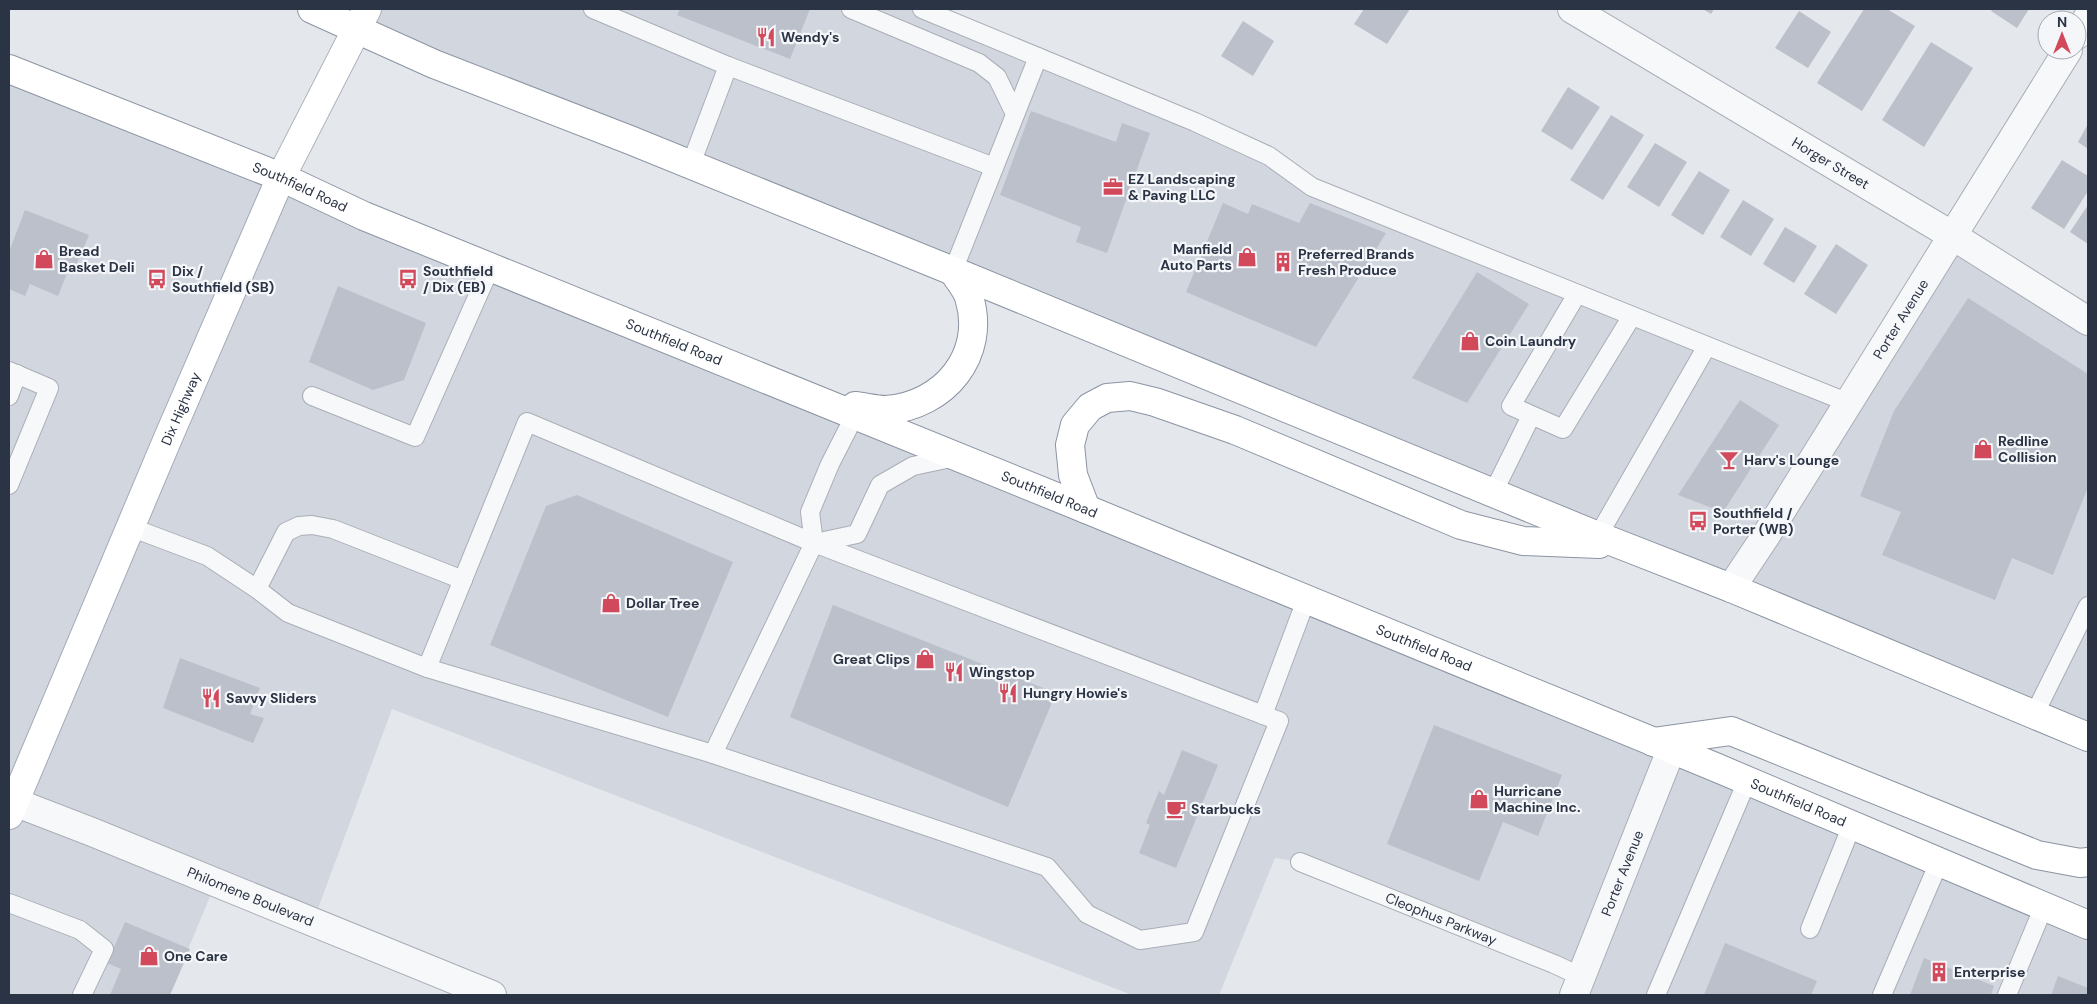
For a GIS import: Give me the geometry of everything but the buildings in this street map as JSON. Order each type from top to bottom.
[{"type":"main road","points":[[312,9],[362,19],[434,64],[691,164],[1608,540],[1731,588],[2088,737]]},
{"type":"main road","name":"Dix Highway","points":[[11,806],[281,177],[362,19]]},
{"type":"main road","name":"Southfield Road","points":[[9,69],[281,177],[364,216],[1086,508],[1747,781],[2088,925]]},
{"type":"main road","points":[[824,402],[885,410],[906,406],[940,390],[961,368],[973,340],[973,314],[969,295],[953,271]]},
{"type":"main road","points":[[1086,508],[1073,475],[1070,445],[1075,425],[1090,407],[1107,398],[1130,396],[1155,402],[1235,430],[1461,525],[1523,541],[1608,540]]},
{"type":"main road","points":[[1661,746],[1731,731],[2038,855],[2080,863],[2088,862]]},
{"type":"street","name":"Horger Street","points":[[1572,9],[1953,236],[2088,321]]},
{"type":"street","name":"Porter Avenue","points":[[1731,588],[1849,403],[2062,60]]},
{"type":"street","name":"Porter Avenue","points":[[1578,986],[1661,746]]},
{"type":"street","name":"Philomene Boulevard","points":[[11,806],[92,832],[492,995]]},
{"type":"lane","points":[[593,9],[728,66],[994,167]]},
{"type":"lane","points":[[851,9],[979,62],[997,77],[1015,114]]},
{"type":"lane","points":[[922,9],[1194,122],[1269,156],[1312,187],[1849,403]]},
{"type":"lane","points":[[953,271],[1038,57]]},
{"type":"lane","points":[[691,164],[728,66]]},
{"type":"lane","points":[[312,396],[415,437],[491,266]]},
{"type":"lane","points":[[1577,294],[1511,406],[1563,429],[1632,316]]},
{"type":"lane","points":[[1608,540],[1706,346]]},
{"type":"lane","points":[[9,396],[13,373],[49,388],[9,485]]},
{"type":"lane","points":[[713,754],[814,543],[810,512],[830,464],[855,415]]},
{"type":"lane","points":[[1493,493],[1532,416]]},
{"type":"lane","points":[[130,527],[207,556],[257,589],[288,613],[427,668],[713,754],[1047,867],[1087,914],[1140,940],[1194,932],[1279,721],[814,543],[527,422],[427,668]]},
{"type":"lane","points":[[814,543],[857,534],[880,485],[913,466],[959,457]]},
{"type":"lane","points":[[257,589],[286,532],[299,526],[312,525],[333,529],[463,580]]},
{"type":"lane","points":[[1263,714],[1306,600]]},
{"type":"lane","points":[[2034,714],[2088,606]]},
{"type":"lane","points":[[1656,995],[1747,781]]},
{"type":"lane","points":[[1810,929],[1852,825]]},
{"type":"lane","name":"Cleophus Parkway","points":[[1300,862],[1545,960],[1578,986]]},
{"type":"lane","points":[[1882,995],[1938,862]]},
{"type":"lane","points":[[9,904],[80,930],[104,948],[82,995]]},
{"type":"lane","points":[[2007,995],[2044,906]]},
{"type":"shaded area","points":[[367,9],[922,9],[1195,122],[1312,187],[1849,403],[1953,236],[2088,322],[2088,738],[357,30]]},
{"type":"shaded area","points":[[9,69],[2088,925],[2088,995],[1574,995],[1581,977],[1300,862],[1275,858],[1219,995],[1132,995],[392,709],[313,922],[216,882],[169,995],[9,995]]},
{"type":"place","name":"Wendy's","points":[[766,37]]},
{"type":"place","name":"EZ Landscaping & Paving LLC","points":[[1113,187]]},
{"type":"place","name":"Manfield Auto Parts","points":[[1247,257]]},
{"type":"place","name":"Bread Basket Deli","points":[[44,259]]},
{"type":"place","name":"Preferred Brands Fresh Produce","points":[[1283,262]]},
{"type":"place","name":"Dix / Southfield (SB)","points":[[157,279]]},
{"type":"place","name":"Southfield / Dix (EB)","points":[[408,279]]},
{"type":"place","name":"Coin Laundry","points":[[1470,341]]},
{"type":"place","name":"Redline Collision","points":[[1983,449]]},
{"type":"place","name":"Harv's Lounge","points":[[1729,460]]},
{"type":"place","name":"Southfield / Porter (WB)","points":[[1698,521]]},
{"type":"place","name":"Dollar Tree","points":[[611,603]]},
{"type":"place","name":"Great Clips","points":[[925,659]]},
{"type":"place","name":"Wingstop","points":[[954,672]]},
{"type":"place","name":"Hungry Howie's","points":[[1008,693]]},
{"type":"place","name":"Savvy Sliders","points":[[211,698]]},
{"type":"place","name":"Hurricane Machine Inc.","points":[[1479,799]]},
{"type":"place","name":"Starbucks","points":[[1176,809]]},
{"type":"place","name":"One Care","points":[[149,956]]},
{"type":"place","name":"Enterprise","points":[[1939,972]]}]
